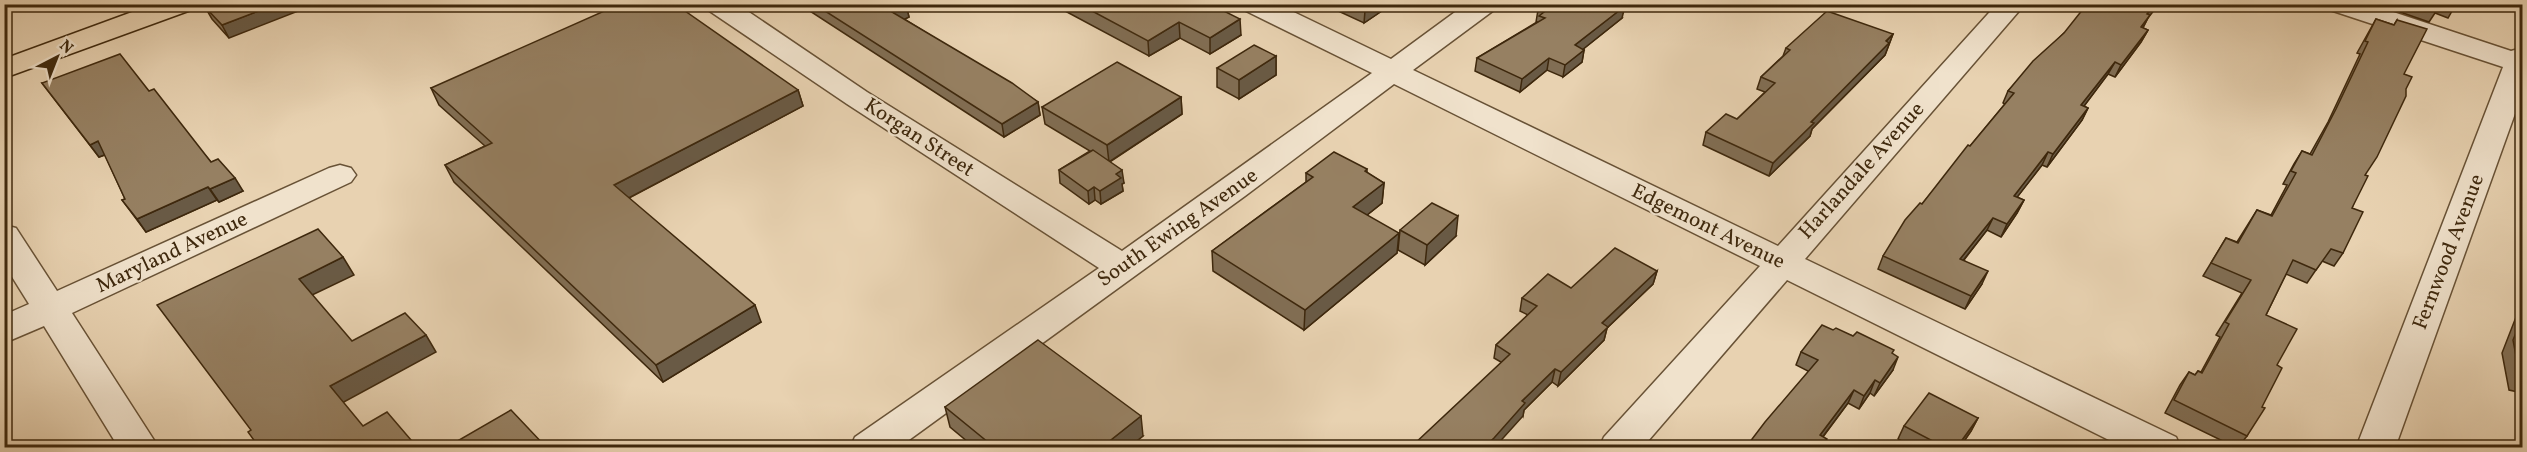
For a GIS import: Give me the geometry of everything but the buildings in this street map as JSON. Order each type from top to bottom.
[{"type":"main road","points":[[4,45],[117,4]]},
{"type":"main road","points":[[4,69],[163,7]]},
{"type":"street","name":"Korgan Street","points":[[718,4],[857,98],[1122,267]]},
{"type":"street","name":"Edgemont Avenue","points":[[1254,4],[2162,447]]},
{"type":"street","name":"South Ewing Avenue","points":[[869,447],[1234,189],[1484,4]]},
{"type":"street","name":"Harlandale Avenue","points":[[1618,447],[2012,4]]},
{"type":"street","points":[[2340,4],[2522,61]]},
{"type":"street","name":"Fernwood Avenue","points":[[2375,447],[2522,61]]},
{"type":"street","name":"Maryland Avenue","points":[[4,330],[339,175]]},
{"type":"street","points":[[4,236],[140,447]]},
{"type":"waterway","points":[[2512,448],[2522,445]]}]
